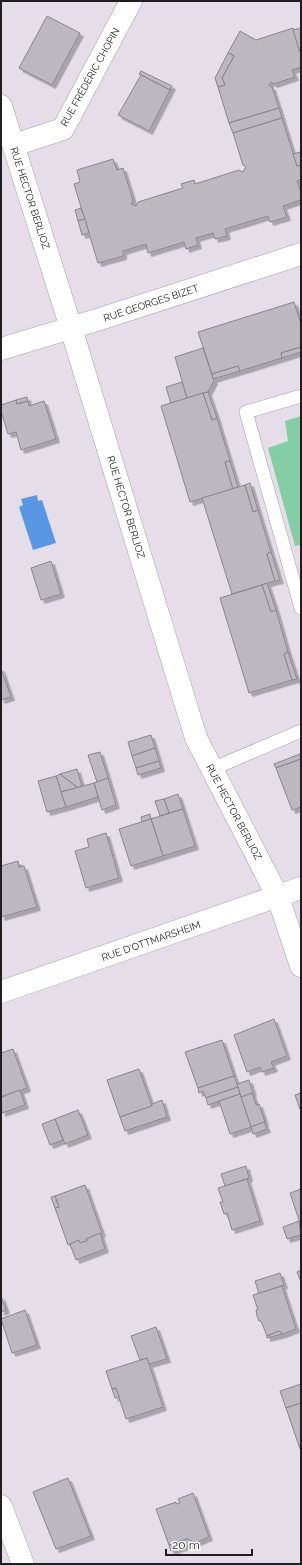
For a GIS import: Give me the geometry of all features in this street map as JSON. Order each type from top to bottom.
[{"type":"street","name":"RUE FRÉDÉRIC CHOPIN","points":[[14,145],[63,128],[131,1]]},
{"type":"street","name":"RUE HECTOR BERLIOZ","points":[[1,106],[71,328],[196,738],[278,897],[301,966]]},
{"type":"street","name":"RUE GEORGES BIZET","points":[[1,349],[301,254]]},
{"type":"street","name":"RUE D'OTTMARSHEIM","points":[[1,992],[301,888]]},
{"type":"street","points":[[1,1506],[23,1564]]},
{"type":"lane","points":[[301,396],[246,412],[288,542],[301,608]]},
{"type":"lane","points":[[212,769],[301,731]]},
{"type":"green space","points":[[301,416],[301,545],[295,546],[268,448],[288,441],[285,421]]},
{"type":"water","points":[[37,495],[38,501],[42,500],[56,543],[33,550],[19,507],[23,505],[21,499]]},
{"type":"building","points":[[47,16],[80,33],[52,85],[19,68]]},
{"type":"building","points":[[293,28],[301,55],[301,67],[292,70],[295,77],[274,84],[271,82],[269,85],[272,87],[279,108],[229,123],[218,87],[225,85],[222,78],[234,56],[228,53],[240,31],[256,40]]},
{"type":"building","points":[[301,28],[301,49],[299,50],[293,30]]},
{"type":"building","points":[[228,53],[234,56],[222,78],[225,85],[218,87],[215,78]]},
{"type":"building","points":[[141,71],[172,86],[170,90],[139,74]]},
{"type":"building","points":[[141,75],[170,90],[149,131],[118,115]]},
{"type":"building","points":[[279,108],[282,118],[233,133],[229,123]]},
{"type":"building","points":[[282,118],[297,166],[301,165],[301,180],[297,181],[301,192],[301,200],[283,206],[287,217],[270,222],[268,216],[225,229],[227,236],[215,239],[213,233],[196,238],[198,245],[186,249],[184,242],[148,253],[146,244],[123,251],[123,256],[98,263],[74,184],[80,182],[77,170],[113,159],[117,170],[123,168],[133,200],[131,204],[136,206],[138,202],[183,188],[181,184],[194,180],[195,184],[239,170],[243,172],[246,167],[243,165],[233,133]]},
{"type":"building","points":[[300,152],[301,165],[297,166],[293,154]]},
{"type":"building","points":[[81,208],[85,219],[78,221],[75,210]]},
{"type":"building","points":[[85,219],[89,233],[82,235],[78,221]]},
{"type":"building","points":[[294,302],[301,324],[301,347],[281,353],[282,358],[240,371],[238,366],[212,374],[198,332]]},
{"type":"building","points":[[301,347],[301,352],[282,358],[281,353]]},
{"type":"building","points":[[203,348],[214,381],[208,392],[187,398],[175,357]]},
{"type":"building","points":[[238,366],[240,371],[213,379],[212,374]]},
{"type":"building","points":[[182,382],[187,398],[171,404],[166,387]]},
{"type":"building","points":[[208,392],[217,418],[212,420],[203,393]]},
{"type":"building","points":[[203,393],[212,420],[217,418],[230,461],[225,462],[233,489],[190,502],[161,406]]},
{"type":"building","points":[[27,397],[28,401],[17,404],[16,400]]},
{"type":"building","points":[[16,400],[17,404],[28,401],[29,406],[44,401],[56,439],[21,450],[16,432],[8,434],[1,411],[1,405]]},
{"type":"building","points":[[230,461],[238,487],[233,489],[225,462]]},
{"type":"building","points":[[250,483],[258,510],[253,512],[245,485]]},
{"type":"building","points":[[245,485],[253,512],[258,510],[271,552],[267,554],[275,581],[232,594],[202,498]]},
{"type":"building","points":[[271,552],[280,580],[275,581],[267,554]]},
{"type":"building","points":[[51,561],[61,594],[41,600],[31,568]]},
{"type":"building","points":[[267,583],[276,610],[271,612],[262,585]]},
{"type":"building","points":[[262,585],[271,612],[276,610],[288,652],[284,654],[292,680],[249,693],[220,598]]},
{"type":"building","points":[[288,652],[297,679],[292,680],[284,654]]},
{"type":"building","points":[[1,668],[11,697],[1,700]]},
{"type":"building","points":[[151,735],[155,748],[132,756],[128,742]]},
{"type":"building","points":[[155,748],[159,761],[136,768],[132,756]]},
{"type":"building","points":[[100,752],[108,778],[97,782],[88,755]]},
{"type":"building","points":[[300,754],[301,759],[276,768],[274,764]]},
{"type":"building","points":[[301,759],[301,807],[292,810],[276,768]]},
{"type":"building","points":[[159,761],[161,768],[138,775],[136,768]]},
{"type":"building","points":[[77,769],[82,787],[78,788],[60,774]]},
{"type":"building","points":[[60,774],[78,788],[61,792],[56,776]]},
{"type":"building","points":[[56,776],[66,807],[47,812],[38,781]]},
{"type":"building","points":[[108,778],[116,805],[102,810],[94,783]]},
{"type":"building","points":[[94,783],[98,797],[66,807],[61,792]]},
{"type":"building","points":[[178,794],[183,809],[169,813],[164,799]]},
{"type":"building","points":[[164,799],[169,813],[160,816],[155,801]]},
{"type":"building","points":[[183,809],[195,846],[163,856],[151,819]]},
{"type":"building","points":[[150,814],[151,819],[142,822],[141,817]]},
{"type":"building","points":[[151,819],[163,856],[131,866],[119,829]]},
{"type":"building","points":[[106,833],[119,878],[86,888],[75,851],[89,847],[87,839]]},
{"type":"building","points":[[18,861],[19,867],[24,866],[37,907],[1,917],[1,866]]},
{"type":"building","points":[[274,1019],[287,1056],[271,1062],[274,1068],[262,1072],[260,1067],[247,1072],[234,1035]]},
{"type":"building","points":[[222,1040],[234,1076],[198,1088],[185,1052]]},
{"type":"building","points":[[13,1049],[27,1088],[1,1097],[1,1053]]},
{"type":"building","points":[[139,1069],[152,1106],[120,1117],[107,1080]]},
{"type":"building","points":[[234,1076],[238,1087],[206,1098],[203,1091],[199,1093],[198,1088]]},
{"type":"building","points":[[249,1080],[253,1093],[241,1097],[237,1084]]},
{"type":"building","points":[[238,1087],[240,1094],[208,1105],[206,1098]]},
{"type":"building","points":[[20,1090],[25,1105],[2,1113],[1,1097]]},
{"type":"building","points":[[252,1093],[256,1105],[259,1104],[265,1122],[251,1127],[241,1097]]},
{"type":"building","points":[[301,1093],[301,1109],[300,1109],[295,1095]]},
{"type":"building","points":[[240,1094],[251,1127],[230,1134],[219,1101]]},
{"type":"building","points":[[162,1100],[167,1117],[125,1131],[120,1117],[152,1106],[152,1104]]},
{"type":"building","points":[[78,1110],[88,1135],[65,1144],[55,1119]]},
{"type":"building","points":[[55,1119],[63,1140],[50,1145],[42,1124]]},
{"type":"building","points":[[264,1122],[267,1129],[253,1134],[251,1127]]},
{"type":"building","points":[[246,1166],[249,1178],[225,1186],[221,1174]]},
{"type":"building","points":[[247,1179],[260,1221],[232,1230],[227,1213],[224,1214],[220,1202],[223,1202],[218,1188]]},
{"type":"building","points":[[85,1185],[102,1233],[86,1239],[87,1241],[80,1243],[79,1240],[68,1245],[55,1208],[59,1207],[55,1196]]},
{"type":"building","points":[[301,1189],[301,1226],[290,1193]]},
{"type":"building","points":[[55,1196],[59,1207],[55,1208],[51,1197]]},
{"type":"building","points":[[299,1221],[301,1235],[287,1239],[283,1227]]},
{"type":"building","points":[[100,1233],[105,1249],[76,1260],[70,1244],[79,1240],[80,1243],[87,1241],[86,1239]]},
{"type":"building","points":[[301,1270],[301,1282],[297,1272]]},
{"type":"building","points":[[280,1273],[284,1285],[259,1294],[255,1281]]},
{"type":"building","points":[[282,1286],[296,1329],[283,1334],[279,1331],[267,1336],[261,1321],[259,1321],[257,1316],[256,1310],[258,1310],[253,1295]]},
{"type":"building","points":[[1,1296],[6,1310],[1,1312]]},
{"type":"building","points":[[25,1310],[37,1345],[12,1353],[1,1319]]},
{"type":"building","points":[[156,1327],[167,1359],[149,1364],[147,1358],[140,1360],[131,1336]]},
{"type":"building","points":[[279,1331],[283,1334],[267,1338],[267,1336]]},
{"type":"building","points":[[147,1358],[163,1407],[126,1419],[116,1388],[112,1389],[106,1371]]},
{"type":"building","points":[[301,1384],[301,1403],[286,1408],[280,1391]]},
{"type":"building","points":[[116,1388],[119,1397],[115,1398],[112,1389]]},
{"type":"building","points":[[301,1403],[301,1449],[300,1449],[286,1408]]},
{"type":"building","points":[[68,1478],[91,1536],[56,1549],[33,1492]]},
{"type":"building","points":[[193,1493],[209,1537],[195,1543],[187,1539],[169,1545],[156,1509],[176,1502],[176,1504],[180,1503],[178,1499]]},
{"type":"building","points":[[187,1539],[195,1543],[171,1551],[169,1545]]}]
